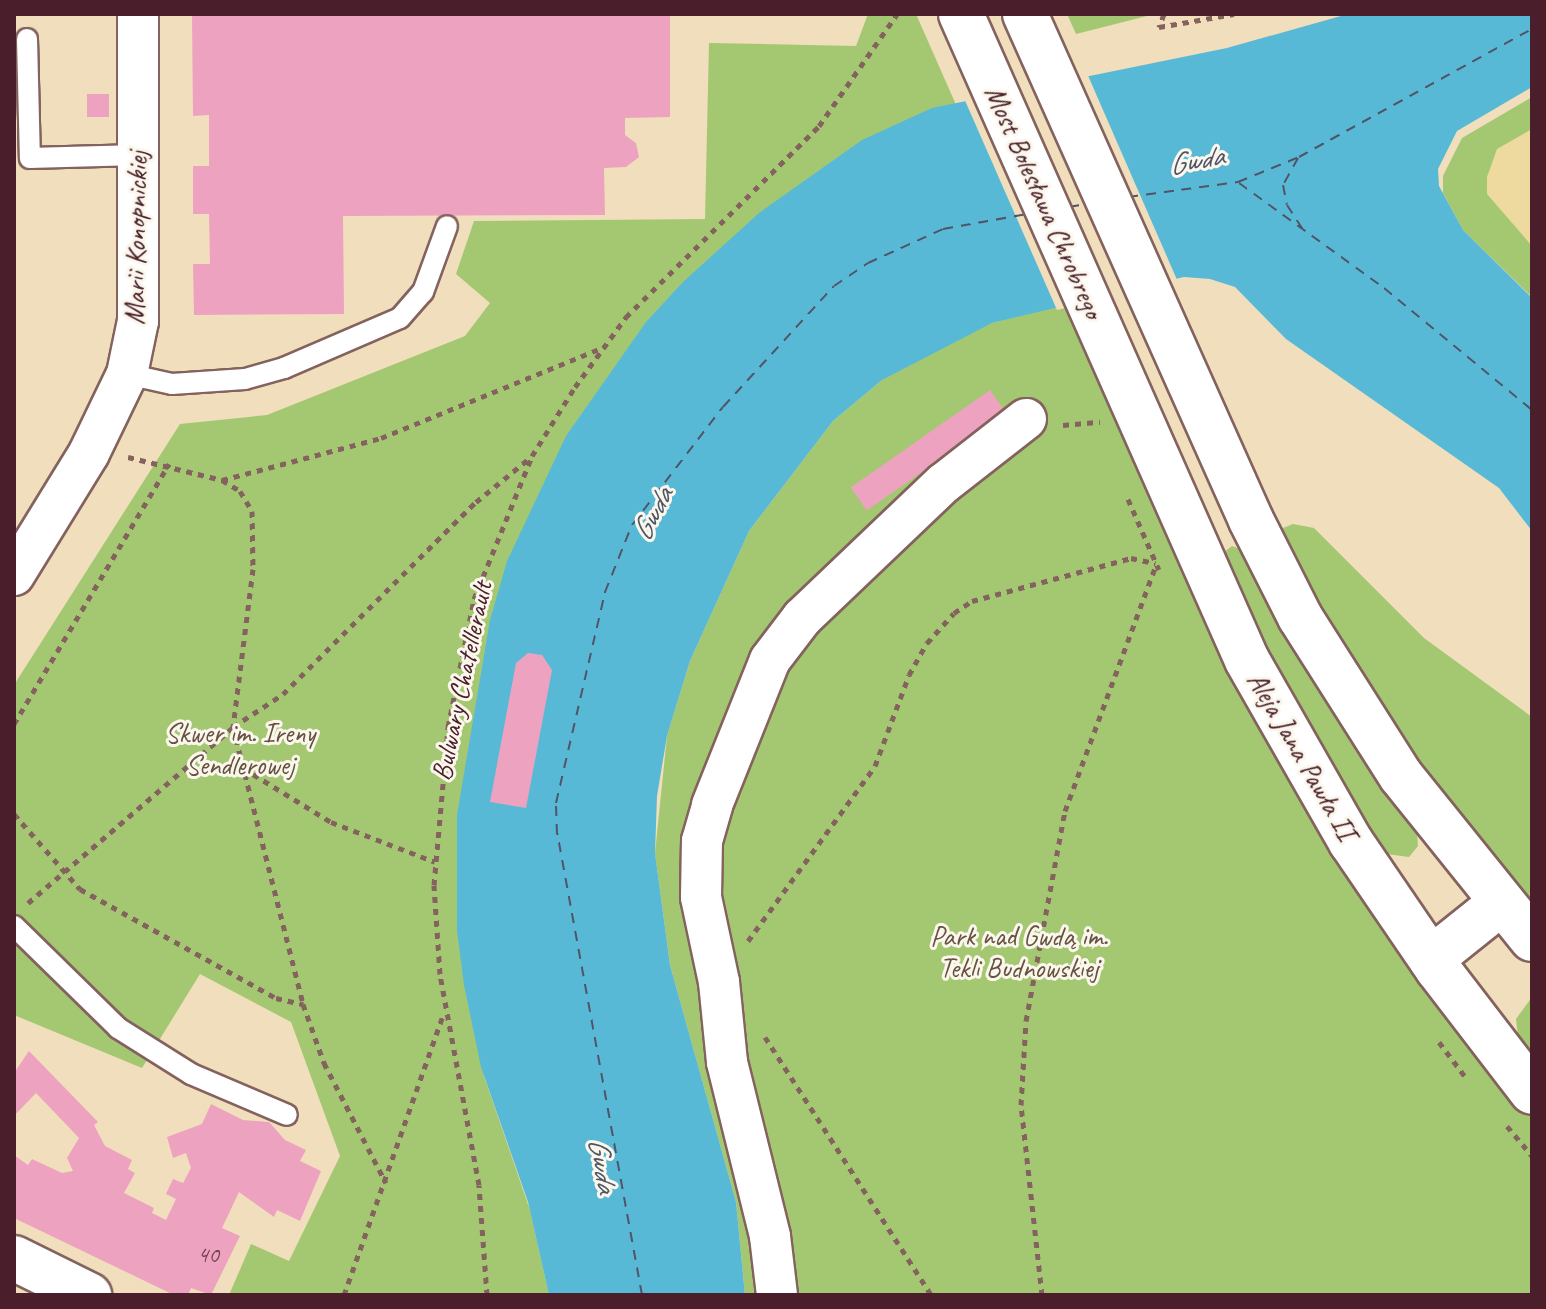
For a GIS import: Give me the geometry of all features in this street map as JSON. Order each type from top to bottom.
[{"type":"main road","name":"Most Bolesława Chrobrego","points":[[961,14],[1126,390]]},
{"type":"main road","points":[[1025,14],[1263,545],[1327,664],[1410,788],[1532,939]]},
{"type":"main road","name":"Aleja Jana Pawła II","points":[[1126,390],[1218,599],[1284,729],[1431,959],[1532,1092]]},
{"type":"main road","points":[[1431,959],[1501,903]]},
{"type":"main road","points":[[14,1258],[89,1295]]},
{"type":"street","name":"Marii Konopnickiej","points":[[14,575],[89,453],[127,374],[138,321],[138,14]]},
{"type":"street","points":[[777,1295],[770,1236],[727,1062],[719,982],[701,897],[702,841],[770,660],[802,618],[944,483],[1026,419]]},
{"type":"lane","points":[[27,39],[30,158],[138,155]]},
{"type":"lane","points":[[127,374],[172,384],[245,379],[284,368],[400,318],[423,292],[447,226]]},
{"type":"lane","points":[[14,926],[118,1028],[191,1074],[287,1115]]},
{"type":"path","name":"Bulwary Chatellerault","points":[[487,1295],[479,1185],[445,1011],[435,862],[448,727],[474,599],[532,456],[626,317],[819,126],[897,14]]},
{"type":"path","points":[[1164,14],[1159,27],[1234,14]]},
{"type":"path","points":[[222,480],[381,438],[605,347]]},
{"type":"path","points":[[89,453],[169,464],[222,480],[248,501],[255,534],[233,727],[303,1004],[324,1063],[386,1183]]},
{"type":"path","points":[[24,907],[233,727],[283,694],[476,502],[532,456]]},
{"type":"path","points":[[14,724],[169,464]]},
{"type":"path","points":[[719,982],[875,766],[909,675],[946,620],[972,601],[1131,558],[1156,564],[1065,811],[1026,1021],[1021,1105],[1042,1295]]},
{"type":"path","points":[[243,768],[331,822],[435,862]]},
{"type":"path","points":[[14,814],[80,889],[276,998],[303,1004]]},
{"type":"path","points":[[346,1294],[445,1011]]},
{"type":"path","points":[[762,1032],[931,1295]]},
{"type":"green space","name":"Skwer im. Ireny Sendlerowej","points":[[868,14],[916,14],[957,107],[476,1037],[484,1076],[530,1210],[549,1295],[229,1295],[251,1244],[289,1261],[340,1156],[291,1022],[200,974],[142,1068],[14,1015],[14,685],[180,424],[267,415],[465,336],[490,303],[456,274],[474,221],[705,219],[709,43],[856,46]]},
{"type":"green space","points":[[1067,14],[1155,14],[1076,34]]},
{"type":"green space","points":[[1532,97],[1532,297],[1463,230],[1443,193],[1443,176],[1462,138]]},
{"type":"green space","name":"Park nad Gwdą im. Tekli Budnowskiej","points":[[1086,299],[1218,599],[1532,1092],[1532,1295],[745,1295],[736,1202],[670,965],[655,853],[667,736],[690,661],[749,531],[833,421],[882,380],[932,350],[992,323]]},
{"type":"green space","points":[[1293,524],[1314,528],[1424,638],[1532,717],[1532,907],[1381,715],[1278,530]]},
{"type":"green space","points":[[1232,546],[1240,549],[1346,733],[1417,832],[1418,846],[1409,857],[1387,854],[1298,711],[1240,599],[1223,553]]},
{"type":"green space","points":[[1532,997],[1532,1056],[1518,1037],[1516,1019]]},
{"type":"sand","points":[[1532,129],[1532,246],[1487,194],[1487,177],[1497,149]]},
{"type":"water","name":"Gwda","points":[[1348,14],[1532,14],[1532,87],[1457,131],[1438,169],[1439,186],[1463,230],[1532,298],[1532,531],[1499,488],[1286,339],[1235,287],[1210,279],[1184,277],[992,323],[882,380],[833,421],[749,531],[690,661],[667,736],[657,796],[655,853],[670,965],[736,1202],[745,1295],[549,1295],[528,1202],[481,1067],[464,985],[457,931],[457,815],[490,620],[507,561],[566,436],[646,322],[683,282],[759,213],[862,140],[932,108],[1227,48]]},
{"type":"pier","points":[[1086,71],[1178,282],[1057,310],[963,96]]},
{"type":"building","points":[[192,14],[670,14],[670,117],[625,118],[625,135],[636,143],[639,157],[626,167],[604,168],[605,215],[343,216],[344,314],[194,315],[193,264],[210,264],[209,214],[193,214],[193,166],[209,166],[209,115],[193,116]]},
{"type":"building","points":[[87,94],[109,94],[109,117],[87,117]]},
{"type":"building","points":[[990,390],[1006,413],[867,510],[851,488]]},
{"type":"building","points":[[528,653],[542,655],[552,670],[526,808],[490,802],[516,663]]},
{"type":"building","points":[[29,1051],[98,1122],[94,1125],[105,1146],[132,1160],[128,1169],[135,1173],[124,1193],[154,1208],[152,1213],[166,1220],[176,1199],[166,1194],[173,1179],[183,1183],[191,1168],[186,1153],[173,1158],[167,1137],[202,1124],[211,1104],[243,1120],[269,1122],[285,1140],[306,1150],[300,1161],[321,1171],[300,1221],[277,1210],[274,1217],[239,1192],[222,1228],[240,1236],[211,1295],[191,1288],[188,1295],[174,1295],[14,1218],[14,1155],[28,1165],[32,1159],[62,1173],[73,1171],[67,1158],[79,1138],[36,1093],[14,1116],[14,1073]]},
{"type":"ferry route","points":[[1128,197],[1238,182],[1299,157],[1532,29]]},
{"type":"ferry route","points":[[1298,158],[1283,185],[1287,205],[1305,233]]},
{"type":"ferry route","points":[[1239,183],[1384,288],[1532,410]]},
{"type":"ferry route","points":[[1069,207],[1086,204]]},
{"type":"ferry route","points":[[642,1295],[557,834],[556,803],[605,592],[632,525],[723,407],[834,286],[868,263],[943,229],[1027,214]]}]
